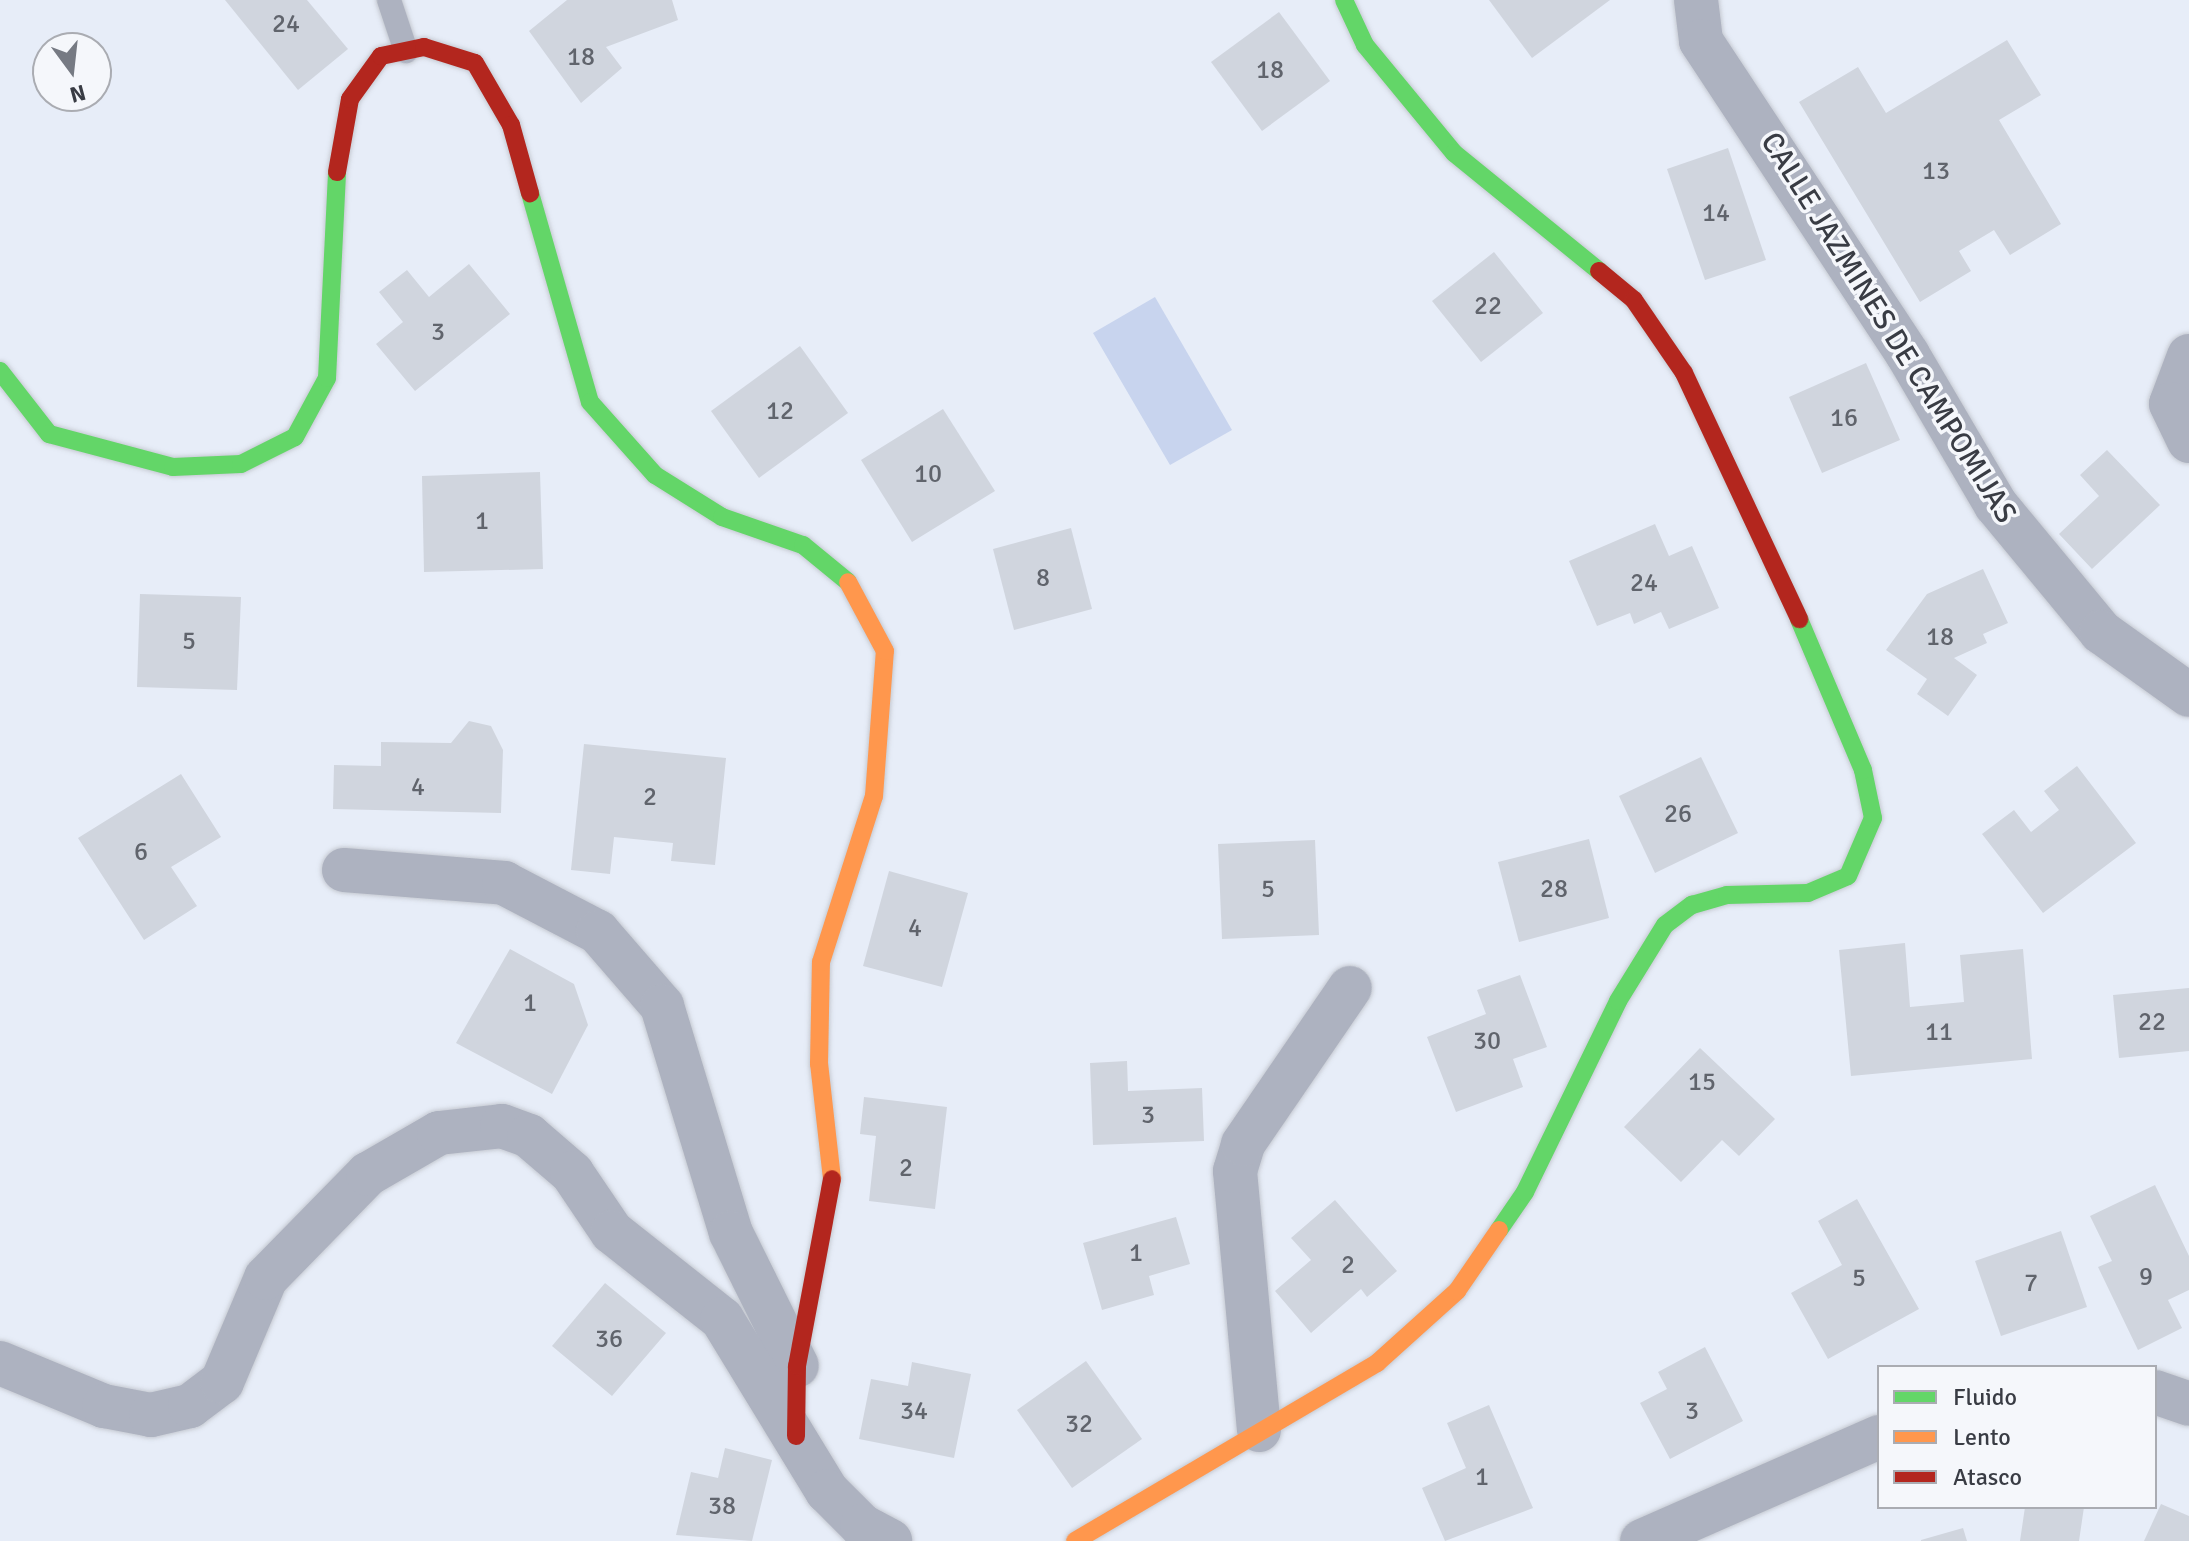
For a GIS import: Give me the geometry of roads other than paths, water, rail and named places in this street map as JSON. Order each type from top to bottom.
[{"type":"street","points":[[1075,1541],[1377,1363],[1457,1291],[1525,1192],[1618,1001],[1665,925],[1692,905],[1727,895],[1808,893],[1848,876],[1873,818],[1863,770],[1763,533],[1684,373],[1634,300],[1454,153],[1365,45],[1344,0]]},
{"type":"street","name":"CALLE JAZMINES DE CAMPOMIJAS","points":[[1696,0],[1701,41],[1908,355],[1996,505],[2101,632],[2189,695]]},
{"type":"street","points":[[0,371],[49,434],[173,467],[241,464],[295,437],[327,378],[337,168],[350,99],[381,56],[424,47],[475,63],[511,125],[590,402],[655,475],[722,517],[803,545],[857,589],[885,651],[874,796],[821,962],[819,1064],[833,1173],[797,1366],[796,1436]]},
{"type":"street","points":[[2189,356],[2171,404],[2189,441]]},
{"type":"street","points":[[344,870],[504,883],[598,932],[662,1006],[731,1233],[797,1366]]},
{"type":"street","points":[[1259,1430],[1235,1171],[1243,1144],[1350,988]]},
{"type":"street","points":[[0,1363],[104,1406],[151,1415],[190,1406],[222,1382],[266,1278],[368,1174],[439,1133],[502,1126],[529,1136],[572,1173],[612,1232],[722,1319],[827,1491],[862,1526],[890,1541]]},
{"type":"street","points":[[2157,1393],[2189,1404]]},
{"type":"street","points":[[1642,1541],[1877,1438]]},
{"type":"lane","points":[[389,0],[406,51]]}]
